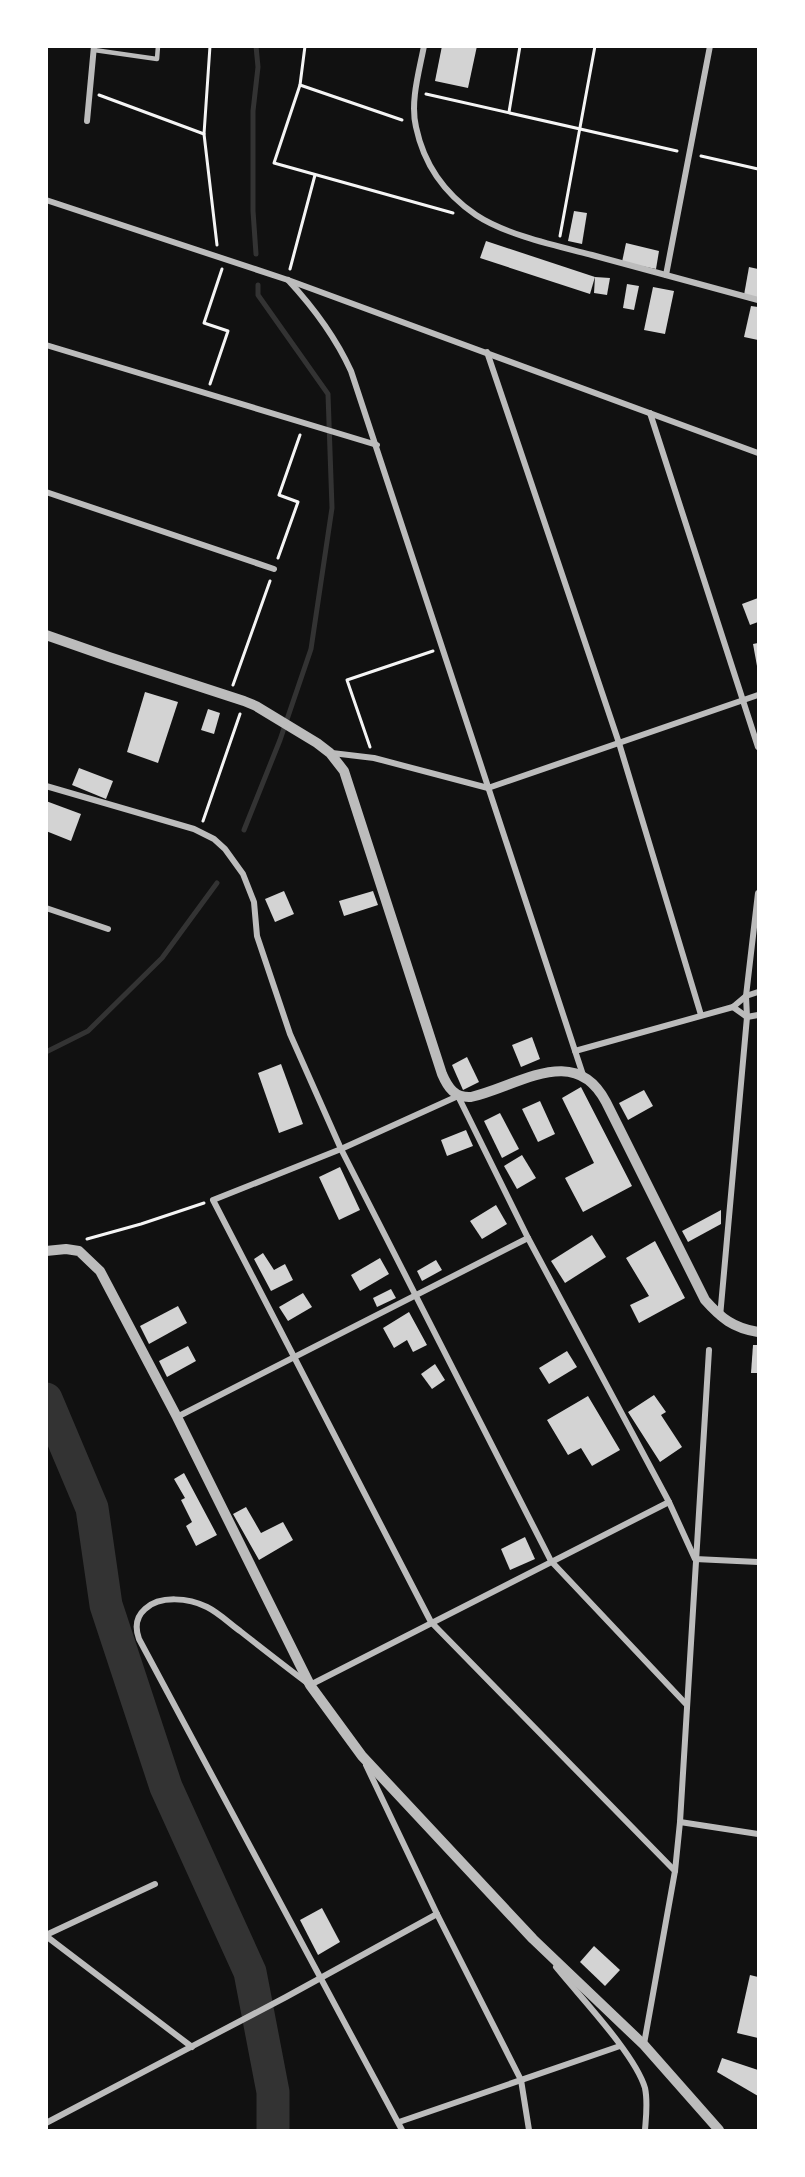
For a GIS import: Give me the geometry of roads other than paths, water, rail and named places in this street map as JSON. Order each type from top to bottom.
[{"type":"street","points":[[424,46],[416,91],[415,125],[424,155],[440,182],[463,205],[498,226],[558,246],[759,300]]},
{"type":"street","points":[[666,275],[710,46]]},
{"type":"street","points":[[87,121],[94,48]]},
{"type":"street","points":[[46,200],[288,280],[759,453]]},
{"type":"street","points":[[288,280],[315,310],[341,348],[351,370],[583,1075]]},
{"type":"street","points":[[46,345],[377,445]]},
{"type":"street","points":[[487,352],[619,743],[701,1015]]},
{"type":"street","points":[[650,413],[759,747]]},
{"type":"street","points":[[46,492],[274,569]]},
{"type":"street","points":[[46,635],[244,700],[317,743],[330,753],[344,771],[442,1074],[458,1096],[528,1238],[669,1502],[695,1559]]},
{"type":"street","points":[[330,753],[374,758],[489,788],[759,695]]},
{"type":"street","points":[[46,786],[200,832],[214,839],[235,861],[250,888],[254,902],[257,936],[290,1034],[341,1149],[551,1562],[686,1704]]},
{"type":"street","points":[[720,1317],[747,1017],[746,996],[759,893]]},
{"type":"street","points":[[46,908],[108,929]]},
{"type":"street","points":[[575,1051],[733,1007],[746,996],[759,992]]},
{"type":"street","points":[[733,1007],[747,1017],[759,1015]]},
{"type":"street","points":[[675,1871],[431,1622],[213,1200],[341,1149],[458,1096],[477,1095],[555,1070],[573,1071],[583,1075],[602,1093],[696,1286],[705,1300],[720,1317],[740,1327],[759,1332]]},
{"type":"street","points":[[177,1418],[528,1238]]},
{"type":"street","points":[[46,1251],[66,1249],[79,1251],[100,1271],[177,1418],[310,1685],[362,1756],[533,1939],[644,2045],[719,2130]]},
{"type":"street","points":[[644,2045],[675,1871],[680,1822],[709,1350]]},
{"type":"street","points":[[310,1685],[669,1502]]},
{"type":"street","points":[[695,1559],[759,1562]]},
{"type":"street","points":[[310,1685],[225,1618],[206,1606],[184,1599],[151,1605],[142,1612],[136,1627],[139,1639],[402,2130]]},
{"type":"street","points":[[362,1756],[437,1914],[521,2080],[529,2130]]},
{"type":"street","points":[[680,1822],[759,1834]]},
{"type":"street","points":[[155,1884],[46,1936],[192,2047]]},
{"type":"street","points":[[46,2123],[286,1997],[437,1914]]},
{"type":"street","points":[[533,1939],[620,2046],[635,2068],[645,2088],[645,2130]]},
{"type":"street","points":[[399,2122],[620,2046]]},
{"type":"lane","points":[[94,48],[157,59],[158,46]]},
{"type":"waterway","points":[[256,46],[258,67],[253,111],[253,211],[256,254]]},
{"type":"waterway","points":[[244,830],[280,740],[311,649],[332,508],[328,394],[258,295],[258,285]]},
{"type":"waterway","points":[[46,1052],[88,1031],[162,958],[217,883]]},
{"type":"waterway","points":[[46,1399],[92,1508],[106,1605],[166,1787],[250,1972],[273,2092],[273,2130]]}]
